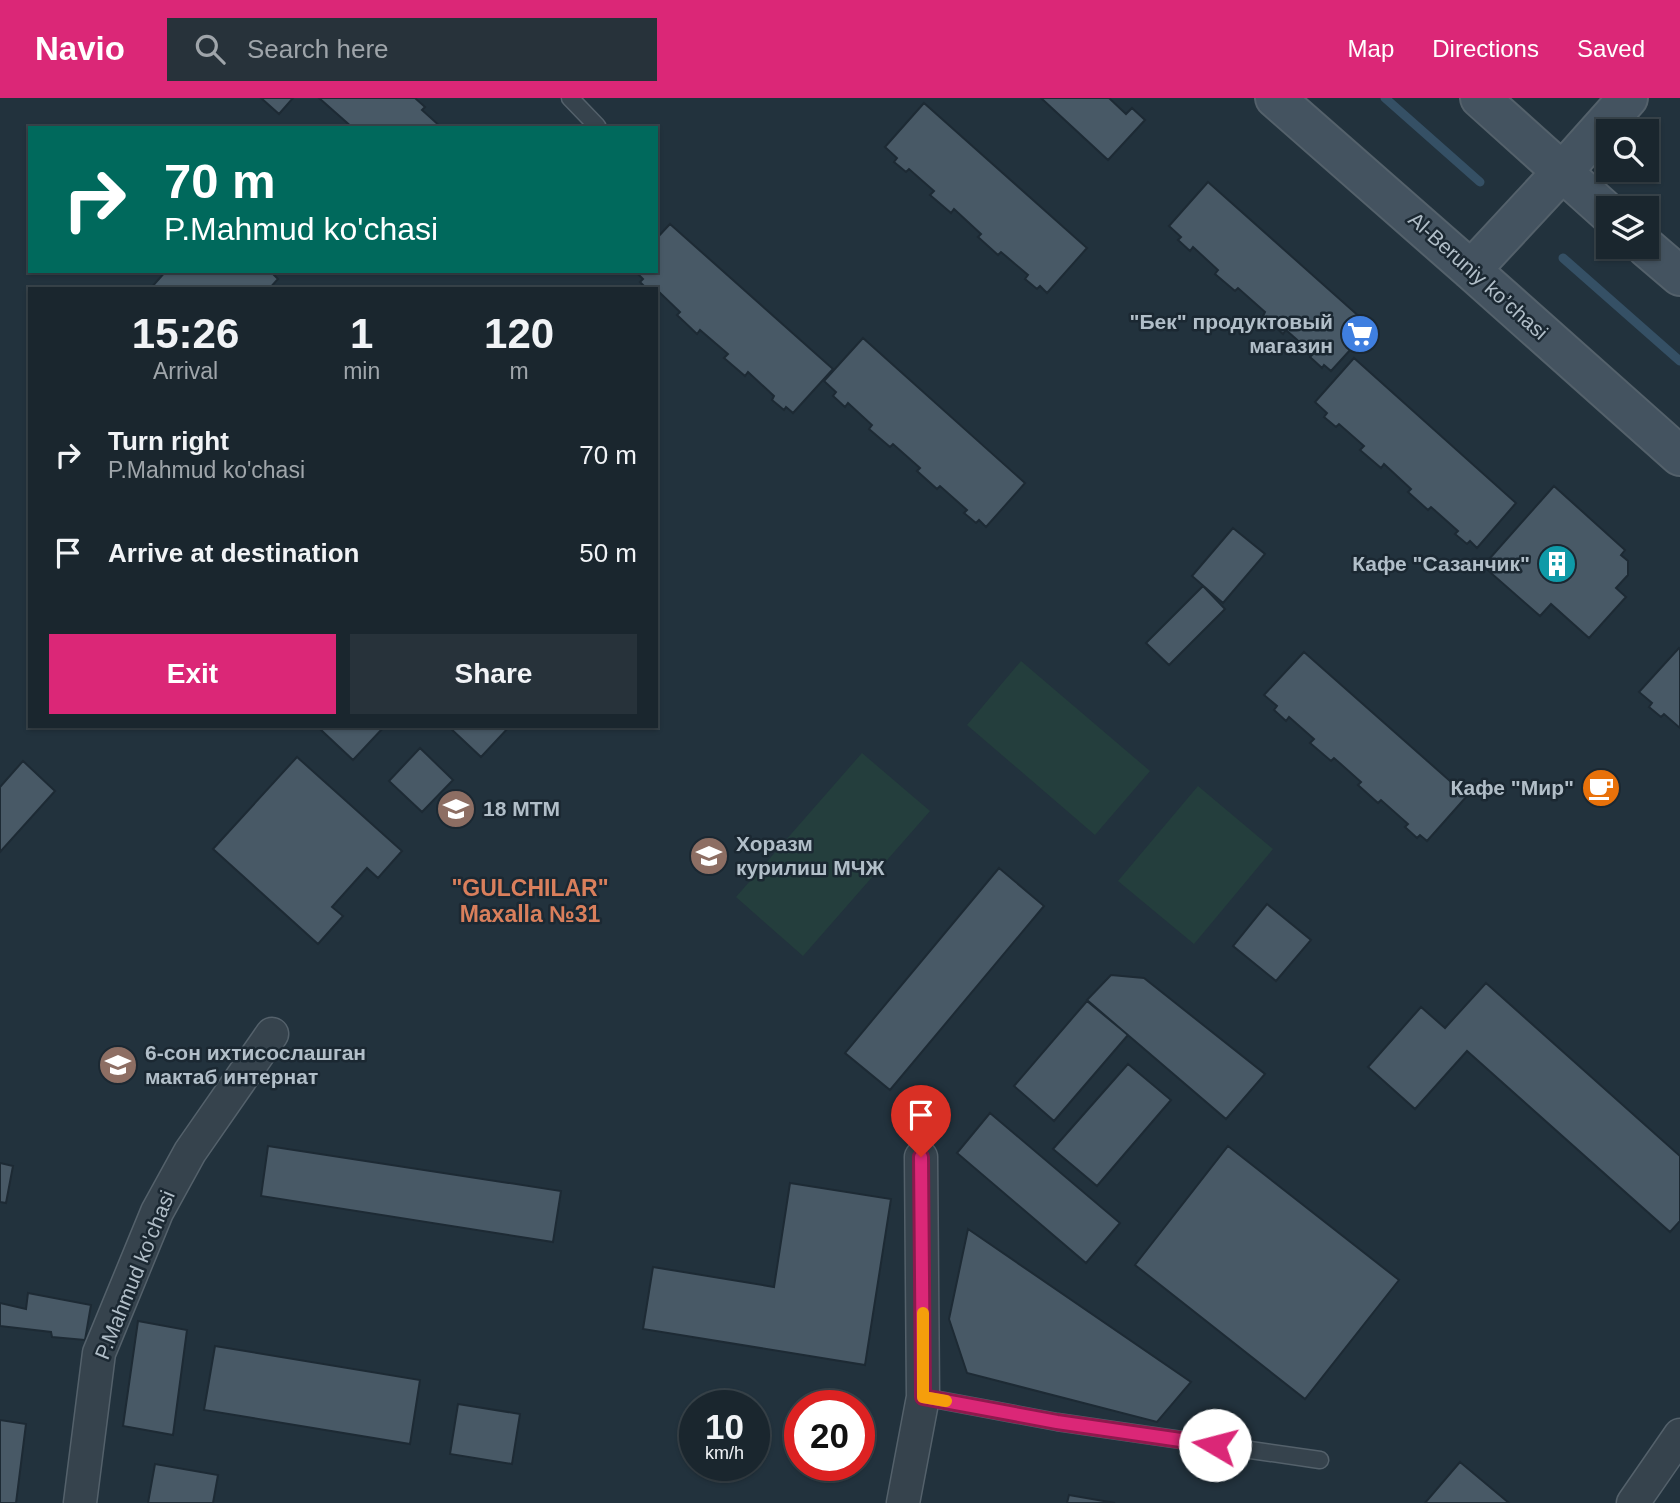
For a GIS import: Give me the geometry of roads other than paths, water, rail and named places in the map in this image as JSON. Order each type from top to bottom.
[{"type":"main road","name":"Al-Beruniy ko’chasi","points":[[1275,98],[1680,456]]},
{"type":"main road","points":[[1480,98],[1596,202]]},
{"type":"main road","points":[[1471,270],[1628,98]]},
{"type":"main road","points":[[1659,258],[1680,276]]},
{"type":"street","name":"P.Mahmud ko'chasi","points":[[80,1503],[99,1353],[157,1212],[190,1152],[272,1034]]},
{"type":"street","points":[[903,1503],[923,1397],[921,1157]]},
{"type":"street","points":[[1633,1503],[1680,1435]]},
{"type":"lane","points":[[570,98],[597,126]]},
{"type":"lane","points":[[923,1397],[1057,1422],[1321,1460]]},
{"type":"waterway","points":[[1385,98],[1480,182]]},
{"type":"waterway","points":[[1563,258],[1680,361]]},
{"type":"place","name":"\"Бек\" продуктовый магазин","points":[[1360,334]]},
{"type":"place","name":"Кафе \"Сазанчик\"","points":[[1557,564]]},
{"type":"place","name":"Кафе \"Мир\"","points":[[1601,788]]},
{"type":"place","name":"18 MTM","points":[[456,809]]},
{"type":"place","name":"Хоразм курилиш МЧЖ","points":[[709,856]]},
{"type":"place","name":"6-сон ихтисослашган мактаб интернат","points":[[118,1065]]},
{"type":"district","name":"\"GULCHILAR\" Maxalla №31","points":[[530,901]]}]
